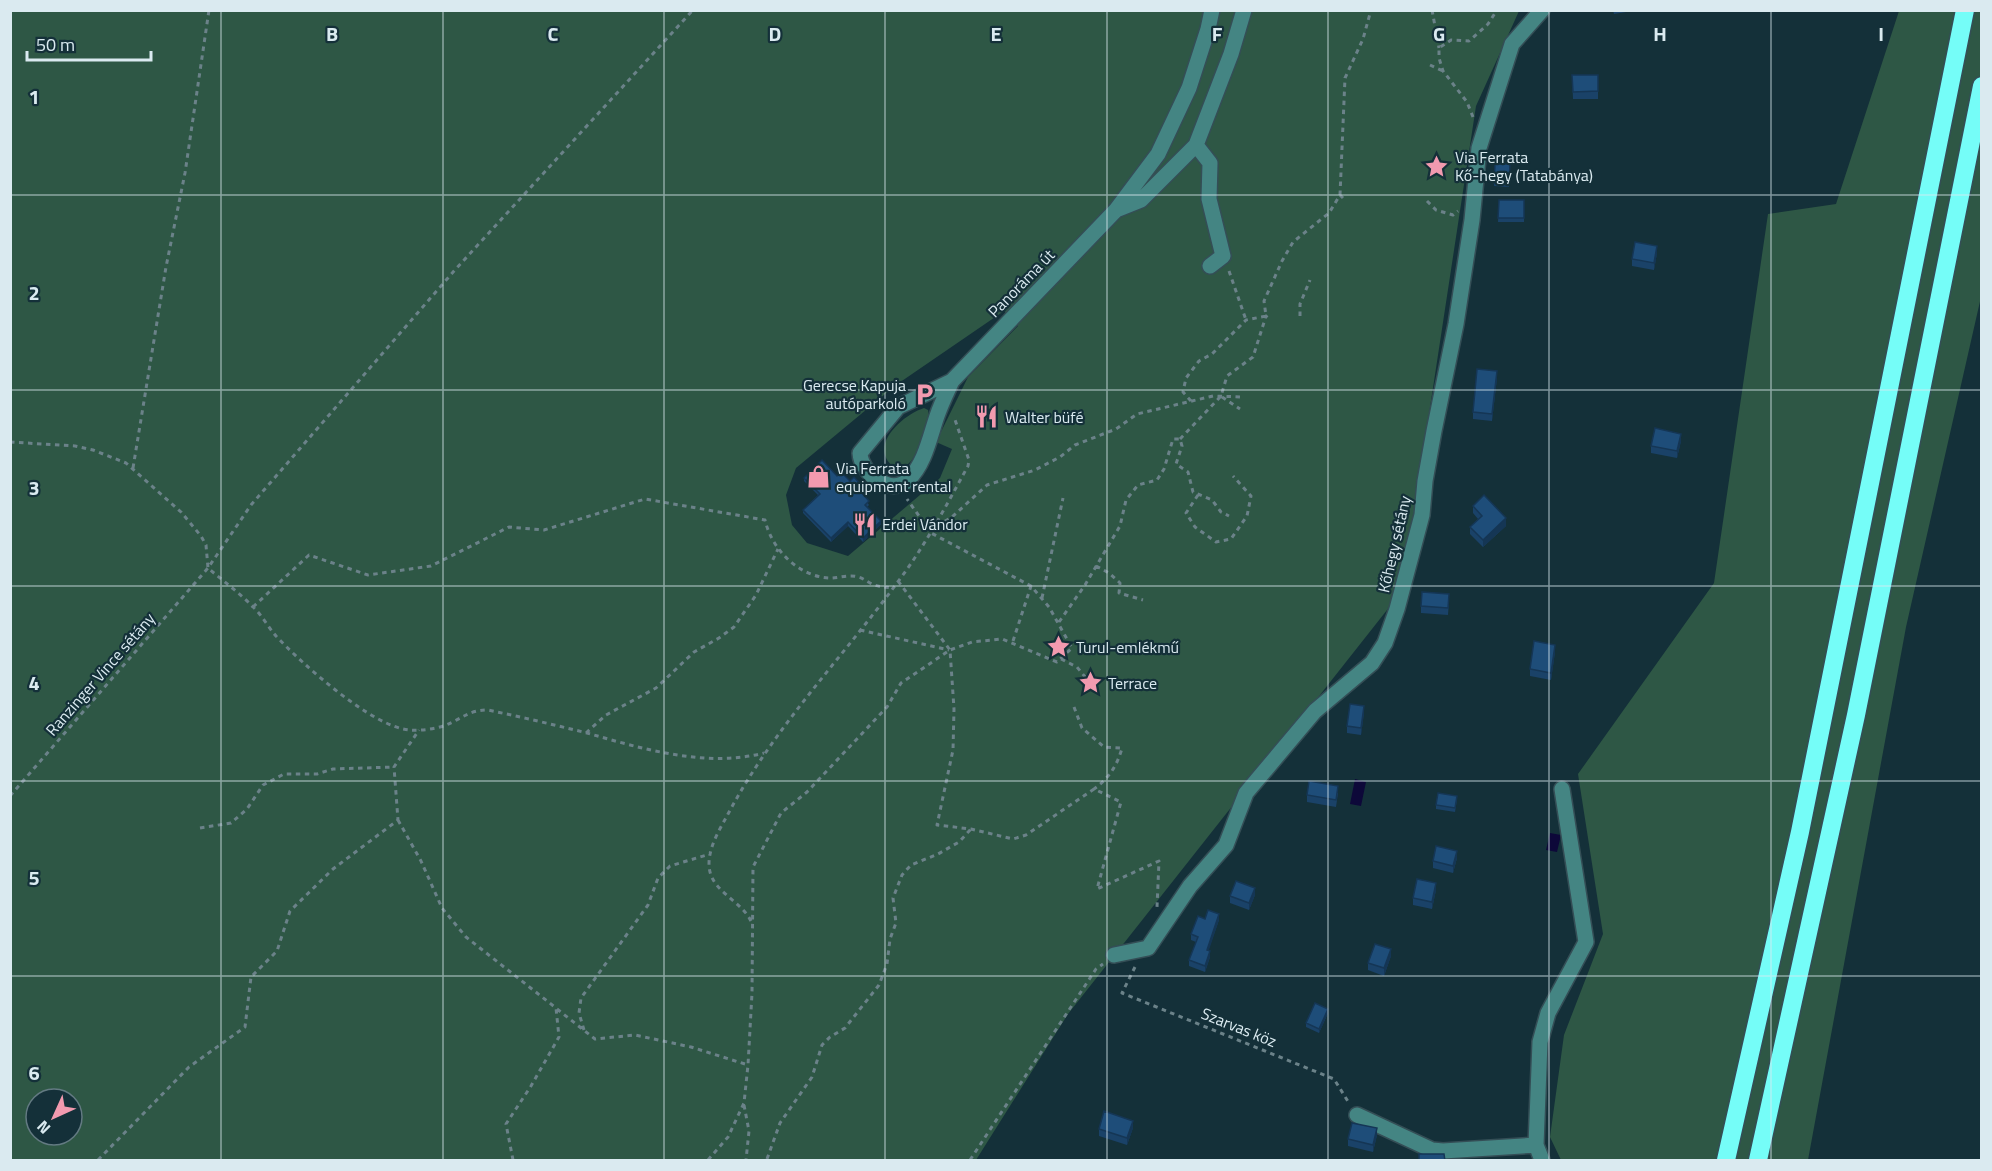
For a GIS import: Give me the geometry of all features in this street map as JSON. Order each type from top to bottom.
[{"type":"highway","points":[[1726,1161],[1800,832],[1965,10]]},
{"type":"highway","points":[[1758,1161],[1853,726],[1982,86]]},
{"type":"street","name":"Panoráma út","points":[[952,381],[1116,210],[1158,154],[1189,88],[1212,10]]},
{"type":"street","name":"Panoráma út","points":[[1116,210],[1141,200],[1196,145],[1225,72],[1244,10]]},
{"type":"street","name":"Kőhegy sétány","points":[[1114,955],[1148,948],[1190,886],[1226,845],[1246,793],[1315,711],[1372,663],[1385,643],[1397,609],[1422,515],[1425,481],[1441,388],[1456,324],[1482,135],[1512,44],[1542,10]]},
{"type":"street","points":[[1196,145],[1210,163],[1209,200],[1223,256],[1210,266]]},
{"type":"street","points":[[952,381],[919,465],[909,478],[897,486],[882,483],[862,462],[860,453],[898,407],[952,381]]},
{"type":"street","points":[[1542,1161],[1536,1145],[1540,1042],[1548,1013],[1586,942],[1562,789]]},
{"type":"street","points":[[1357,1115],[1432,1150],[1476,1154],[1536,1145]]},
{"type":"path","points":[[133,468],[166,267],[185,173],[209,10]]},
{"type":"path","name":"Ranzinger Vince sétány","points":[[10,796],[208,568],[266,487],[454,271],[693,10]]},
{"type":"path","points":[[1059,622],[1120,526],[1126,500],[1138,486],[1156,480],[1164,469],[1173,439],[1180,439],[1221,396],[1227,376],[1253,357],[1268,318],[1264,301],[1282,261],[1293,242],[1329,213],[1340,195],[1345,78],[1363,39],[1371,10]]},
{"type":"path","points":[[1432,10],[1443,71],[1467,102],[1482,135]]},
{"type":"path","points":[[1439,48],[1451,40],[1469,41],[1488,24],[1497,10]]},
{"type":"path","points":[[1430,65],[1443,71]]},
{"type":"path","points":[[1340,195],[1345,200]]},
{"type":"path","points":[[1427,201],[1437,210],[1453,214],[1464,207],[1474,205]]},
{"type":"path","points":[[1223,256],[1246,320]]},
{"type":"path","points":[[1300,316],[1300,304],[1310,280]]},
{"type":"path","points":[[1191,401],[1183,392],[1186,378],[1199,361],[1212,354],[1246,320],[1268,318]]},
{"type":"path","points":[[1221,396],[1240,409]]},
{"type":"path","points":[[935,526],[952,517],[987,485],[1035,470],[1060,457],[1075,445],[1116,429],[1137,414],[1221,396],[1243,397]]},
{"type":"path","points":[[752,922],[744,910],[715,884],[710,874],[710,854],[716,838],[764,753],[893,588],[932,533],[968,466],[969,460],[953,417]]},
{"type":"path","points":[[1180,439],[1182,446],[1176,464],[1188,472],[1192,492],[1212,500],[1221,512],[1229,516]]},
{"type":"path","points":[[10,442],[75,446],[93,450],[133,468],[151,488],[181,512],[201,536],[206,545],[208,568],[253,607],[275,635],[315,675],[380,719],[404,730],[442,727],[478,710],[504,713],[629,746],[680,755],[722,758],[764,753]]},
{"type":"path","points":[[1198,495],[1186,513],[1196,527],[1216,542],[1232,539],[1247,516],[1251,496],[1233,476]]},
{"type":"path","points":[[746,1161],[749,1131],[744,1103],[752,993],[753,867],[781,813],[807,792],[887,707],[901,683],[950,650],[987,640],[1002,639],[1057,662],[1072,648],[1059,622],[1031,586],[932,533],[897,486]]},
{"type":"path","points":[[1042,598],[1063,498]]},
{"type":"path","points":[[253,607],[309,555],[368,575],[431,566],[509,527],[544,530],[645,500],[765,520],[766,528],[778,549],[798,567],[818,576],[832,578],[853,576],[863,578],[873,585],[893,588]]},
{"type":"path","points":[[586,733],[606,715],[656,688],[694,652],[727,633],[738,622],[756,595],[778,549]]},
{"type":"path","points":[[1096,566],[1110,573],[1120,583],[1119,593],[1143,600]]},
{"type":"path","points":[[898,581],[950,650],[954,709],[953,750],[937,825],[970,829],[1013,839],[1020,838],[1103,782],[1117,765],[1122,748],[1104,747],[1082,728],[1074,706]]},
{"type":"path","points":[[1012,642],[1031,586]]},
{"type":"path","points":[[860,630],[950,650]]},
{"type":"path","points":[[1061,659],[1077,667],[1090,683]]},
{"type":"path","points":[[418,730],[394,767],[398,820],[421,861],[442,908],[466,937],[595,1039],[635,1035],[691,1047],[748,1065]]},
{"type":"path","points":[[200,828],[231,823],[247,809],[263,785],[284,774],[317,774],[333,769],[394,767]]},
{"type":"path","points":[[1094,789],[1121,802],[1097,889],[1159,861],[1157,936]]},
{"type":"path","points":[[98,1161],[189,1068],[245,1027],[251,977],[277,951],[290,911],[333,869],[398,820]]},
{"type":"path","points":[[767,1160],[780,1123],[813,1077],[822,1045],[845,1028],[879,985],[887,964],[890,939],[896,923],[893,898],[902,875],[911,865],[938,854],[958,842],[970,829]]},
{"type":"path","points":[[584,1030],[579,1013],[581,998],[648,906],[658,878],[670,866],[710,854]]},
{"type":"path","points":[[970,1161],[1096,969],[1114,955]]},
{"type":"path","name":"Szarvas köz","points":[[1134,968],[1122,993],[1334,1079],[1357,1115]]},
{"type":"path","points":[[513,1161],[506,1124],[559,1037],[556,1008]]},
{"type":"path","points":[[708,1161],[728,1137],[744,1103]]},
{"type":"green space","points":[[10,11],[1519,11],[1476,106],[1402,591],[1068,1014],[976,1160],[11,1160]],"holes":[[[1004,311],[1018,326],[968,377],[936,442],[952,449],[940,478],[848,556],[807,543],[792,525],[786,495],[796,468],[896,385]]]},
{"type":"green space","points":[[1899,11],[1981,11],[1981,297],[1906,627],[1808,1160],[1561,1160],[1550,1137],[1564,1035],[1603,934],[1578,774],[1714,583],[1768,214],[1836,204]]},
{"type":"green space","points":[[924,408],[928,410],[928,422],[916,454],[906,465],[894,467],[887,459],[884,450],[886,441],[906,417]]},
{"type":"shaded area","points":[[1355,779],[1366,782],[1361,806],[1350,804]]},
{"type":"shaded area","points":[[1550,833],[1561,835],[1557,852],[1546,850]]},
{"type":"building","points":[[1572,75],[1598,75],[1598,91],[1573,92]]},
{"type":"building","points":[[1495,164],[1510,164],[1509,183],[1494,183]]},
{"type":"building","points":[[1499,200],[1524,200],[1524,218],[1498,218]]},
{"type":"building","points":[[1635,242],[1657,246],[1654,263],[1632,259]]},
{"type":"building","points":[[1477,369],[1497,371],[1492,414],[1473,412]]},
{"type":"building","points":[[1655,428],[1681,434],[1677,451],[1651,446]]},
{"type":"building","points":[[822,460],[837,476],[841,472],[850,481],[854,477],[863,487],[859,490],[869,501],[865,505],[881,521],[863,538],[848,522],[831,538],[803,510],[820,494],[804,478]]},
{"type":"building","points":[[1484,495],[1506,518],[1483,540],[1470,527],[1482,516],[1473,506]]},
{"type":"building","points":[[1422,592],[1449,594],[1448,608],[1421,606]]},
{"type":"building","points":[[1534,641],[1555,645],[1551,673],[1530,669]]},
{"type":"building","points":[[1350,704],[1364,706],[1361,728],[1347,726]]},
{"type":"building","points":[[1309,781],[1338,786],[1336,800],[1307,795]]},
{"type":"building","points":[[1438,793],[1457,796],[1455,808],[1436,805]]},
{"type":"building","points":[[1436,846],[1457,851],[1453,866],[1433,861]]},
{"type":"building","points":[[1417,879],[1436,883],[1432,902],[1413,898]]},
{"type":"building","points":[[1236,881],[1255,888],[1249,903],[1230,896]]},
{"type":"building","points":[[1208,910],[1219,914],[1207,950],[1210,951],[1205,966],[1189,960],[1198,937],[1191,934],[1198,916],[1205,919]]},
{"type":"building","points":[[1375,944],[1391,949],[1384,968],[1368,963]]},
{"type":"building","points":[[1315,1003],[1328,1009],[1319,1029],[1306,1023]]},
{"type":"building","points":[[1104,1111],[1133,1121],[1127,1138],[1099,1129]]},
{"type":"building","points":[[1352,1123],[1377,1128],[1373,1145],[1348,1139]]},
{"type":"building","points":[[1419,1154],[1444,1154],[1445,1161],[1419,1161]]},
{"type":"place","name":"Via Ferrata Kő-hegy (Tatabánya)","points":[[1437,166]]},
{"type":"place","name":"Gerecse Kapuja autóparkoló","points":[[924,394]]},
{"type":"place","name":"Walter büfé","points":[[987,417]]},
{"type":"place","name":"Via Ferrata equipment rental","points":[[818,477]]},
{"type":"place","name":"Erdei Vándor","points":[[864,524]]},
{"type":"place","name":"Turul-emlékmű","points":[[1058,647]]},
{"type":"place","name":"Terrace","points":[[1090,683]]}]
